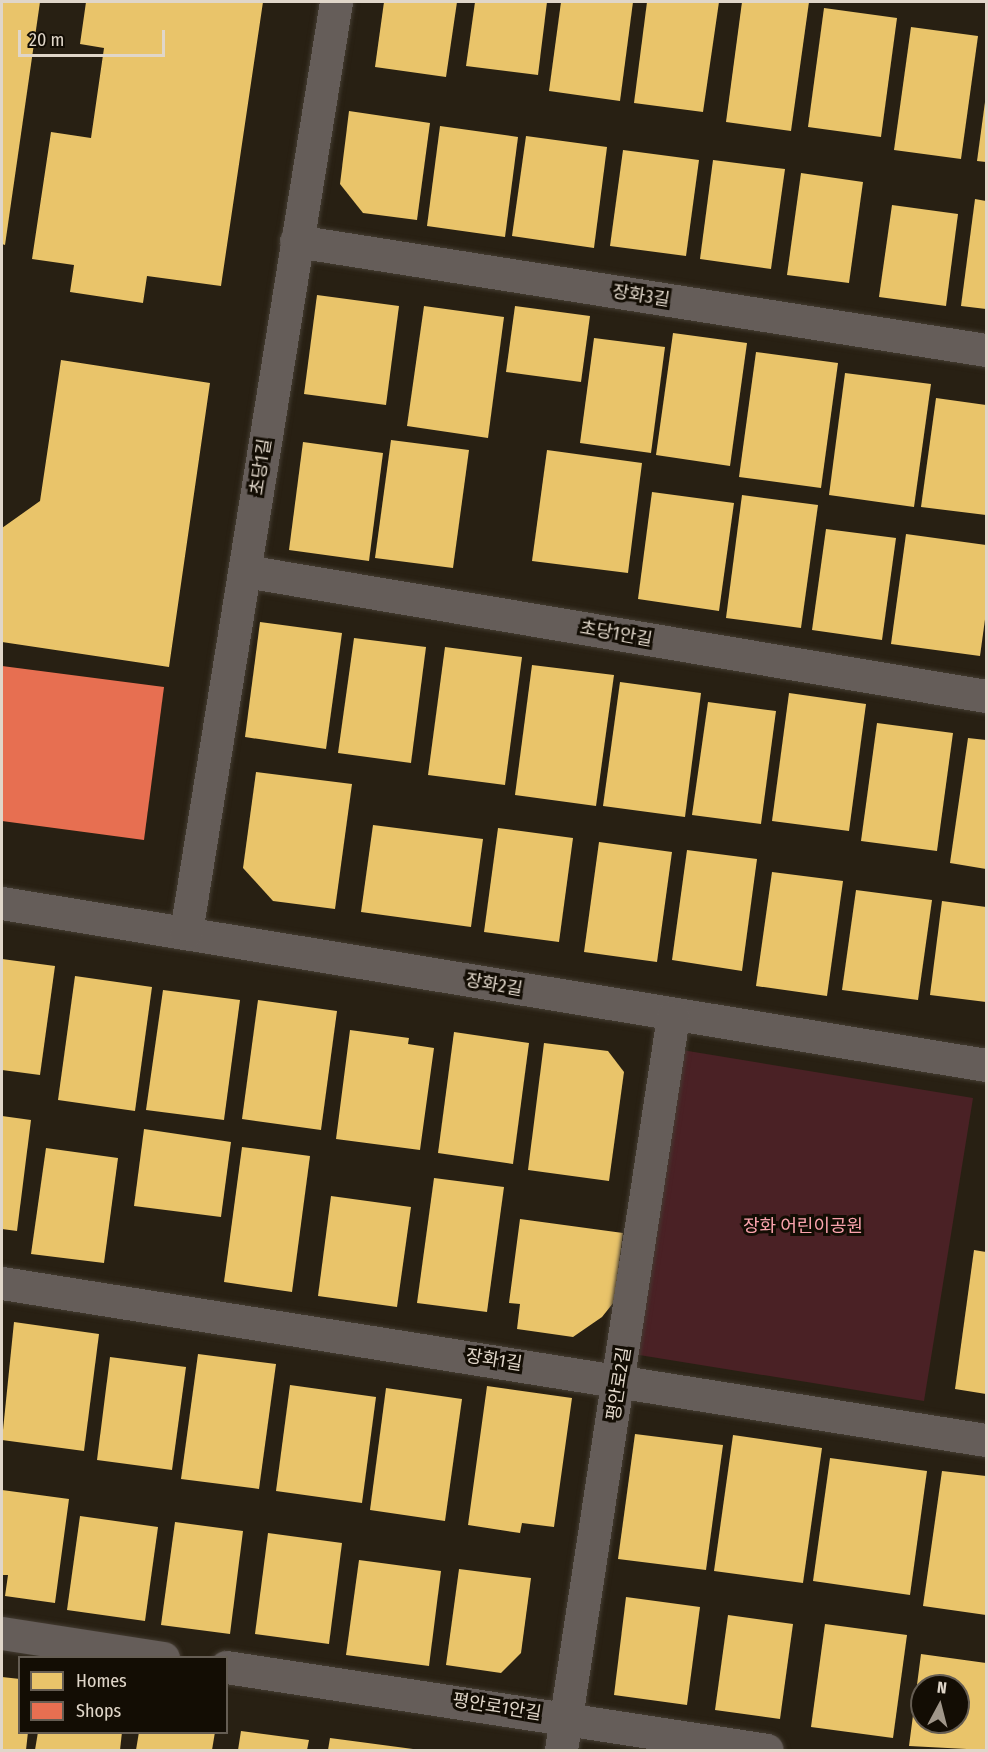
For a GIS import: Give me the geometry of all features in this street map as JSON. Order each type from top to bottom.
[{"type":"street","name":"초당1길","points":[[186,932],[336,2]]},
{"type":"street","name":"장화3길","points":[[296,242],[987,350]]},
{"type":"street","name":"초당1안길","points":[[245,571],[987,696]]},
{"type":"street","name":"장화2길","points":[[2,903],[186,932],[674,1016],[987,1065]]},
{"type":"street","name":"평안로2길","points":[[561,1750],[620,1380],[674,1016]]},
{"type":"street","name":"장화1길","points":[[2,1283],[987,1440]]},
{"type":"street","points":[[2,1633],[150,1656]]},
{"type":"street","name":"평안로1안길","points":[[228,1667],[767,1750]]},
{"type":"green space","name":"장화 어린이공원","points":[[682,1050],[973,1098],[924,1401],[633,1354]]},
{"type":"building: Homes","points":[[2,2],[40,2],[5,245],[2,244]]},
{"type":"building: Homes","points":[[86,2],[263,2],[221,286],[147,276],[143,303],[70,292],[74,265],[32,259],[51,132],[91,138],[104,48],[80,44]]},
{"type":"building: Homes","points":[[384,2],[457,2],[446,77],[375,67]]},
{"type":"building: Homes","points":[[475,2],[547,2],[538,75],[466,66]]},
{"type":"building: Homes","points":[[561,2],[633,2],[620,101],[549,91]]},
{"type":"building: Homes","points":[[647,2],[719,2],[703,112],[634,103]]},
{"type":"building: Homes","points":[[742,2],[809,2],[791,131],[726,122]]},
{"type":"building: Homes","points":[[824,8],[897,18],[881,137],[808,127]]},
{"type":"building: Homes","points":[[911,27],[978,36],[961,159],[894,150]]},
{"type":"building: Homes","points":[[986,102],[986,162],[977,161]]},
{"type":"building: Homes","points":[[349,111],[430,123],[417,220],[363,213],[340,184]]},
{"type":"building: Homes","points":[[440,126],[518,137],[505,237],[427,226]]},
{"type":"building: Homes","points":[[526,136],[607,147],[594,248],[512,236]]},
{"type":"building: Homes","points":[[623,150],[699,160],[686,256],[610,246]]},
{"type":"building: Homes","points":[[713,160],[785,169],[771,269],[700,259]]},
{"type":"building: Homes","points":[[801,173],[863,182],[849,283],[787,275]]},
{"type":"building: Homes","points":[[975,199],[986,201],[986,309],[961,306]]},
{"type":"building: Homes","points":[[892,205],[958,214],[946,306],[879,297]]},
{"type":"building: Homes","points":[[317,295],[399,306],[386,405],[304,394]]},
{"type":"building: Homes","points":[[424,306],[504,317],[488,438],[407,426]]},
{"type":"building: Homes","points":[[515,306],[590,316],[581,382],[506,372]]},
{"type":"building: Homes","points":[[673,333],[747,343],[730,466],[656,455]]},
{"type":"building: Homes","points":[[594,338],[665,347],[651,453],[580,443]]},
{"type":"building: Homes","points":[[756,352],[838,363],[821,488],[739,477]]},
{"type":"building: Homes","points":[[61,360],[210,383],[169,667],[2,642],[2,528],[40,501]]},
{"type":"building: Homes","points":[[845,373],[931,384],[914,507],[829,495]]},
{"type":"building: Homes","points":[[936,398],[986,405],[986,515],[921,507]]},
{"type":"building: Homes","points":[[391,440],[469,450],[453,568],[375,558]]},
{"type":"building: Homes","points":[[303,442],[383,453],[369,561],[289,550]]},
{"type":"building: Homes","points":[[547,450],[642,463],[628,573],[532,561]]},
{"type":"building: Homes","points":[[652,492],[734,503],[719,611],[638,599]]},
{"type":"building: Homes","points":[[742,495],[818,505],[801,628],[726,618]]},
{"type":"building: Homes","points":[[826,529],[896,538],[882,640],[812,630]]},
{"type":"building: Homes","points":[[906,534],[986,545],[986,612],[980,656],[891,644]]},
{"type":"building: Homes","points":[[260,622],[342,633],[326,749],[245,737]]},
{"type":"building: Homes","points":[[354,638],[426,647],[411,763],[338,753]]},
{"type":"building: Homes","points":[[445,647],[522,657],[505,785],[428,775]]},
{"type":"building: Homes","points":[[532,665],[614,675],[596,806],[515,795]]},
{"type":"building: Homes","points":[[620,682],[701,693],[685,817],[603,806]]},
{"type":"building: Homes","points":[[789,693],[866,704],[849,831],[772,821]]},
{"type":"building: Homes","points":[[708,702],[776,711],[761,824],[692,815]]},
{"type":"building: Homes","points":[[877,723],[953,733],[937,851],[861,841]]},
{"type":"building: Homes","points":[[968,738],[986,740],[986,869],[950,863]]},
{"type":"building: Homes","points":[[256,772],[352,784],[335,909],[273,901],[243,868]]},
{"type":"building: Homes","points":[[373,825],[483,839],[471,927],[361,912]]},
{"type":"building: Homes","points":[[498,828],[573,838],[559,942],[484,932]]},
{"type":"building: Homes","points":[[599,842],[672,852],[657,962],[584,952]]},
{"type":"building: Homes","points":[[687,850],[757,859],[742,971],[672,960]]},
{"type":"building: Homes","points":[[772,872],[843,881],[827,996],[756,986]]},
{"type":"building: Homes","points":[[856,890],[932,900],[918,1000],[842,990]]},
{"type":"building: Homes","points":[[942,901],[986,907],[986,1002],[930,995]]},
{"type":"building: Homes","points":[[2,959],[55,966],[40,1075],[2,1070]]},
{"type":"building: Homes","points":[[75,976],[152,987],[135,1111],[58,1100]]},
{"type":"building: Homes","points":[[163,990],[240,1000],[224,1120],[146,1110]]},
{"type":"building: Homes","points":[[258,1000],[337,1011],[321,1130],[242,1119]]},
{"type":"building: Homes","points":[[350,1030],[409,1038],[408,1044],[434,1048],[420,1150],[336,1139]]},
{"type":"building: Homes","points":[[454,1032],[529,1043],[513,1164],[438,1153]]},
{"type":"building: Homes","points":[[544,1043],[608,1051],[624,1072],[609,1181],[528,1170]]},
{"type":"building: Homes","points":[[2,1116],[31,1120],[17,1231],[2,1229]]},
{"type":"building: Homes","points":[[144,1129],[231,1142],[221,1217],[134,1206]]},
{"type":"building: Homes","points":[[242,1147],[310,1156],[292,1292],[224,1282]]},
{"type":"building: Homes","points":[[46,1148],[118,1158],[104,1263],[31,1254]]},
{"type":"building: Homes","points":[[434,1178],[504,1187],[487,1312],[417,1303]]},
{"type":"building: Homes","points":[[331,1196],[411,1207],[397,1307],[318,1296]]},
{"type":"building: Homes","points":[[520,1219],[623,1233],[614,1302],[602,1317],[573,1337],[517,1329],[520,1304],[509,1303]]},
{"type":"building: Homes","points":[[974,1250],[986,1252],[986,1394],[955,1389]]},
{"type":"building: Homes","points":[[14,1322],[99,1334],[84,1451],[2,1440]]},
{"type":"building: Homes","points":[[198,1354],[276,1364],[259,1489],[181,1479]]},
{"type":"building: Homes","points":[[110,1357],[186,1367],[172,1470],[97,1460]]},
{"type":"building: Homes","points":[[290,1385],[376,1397],[362,1503],[276,1491]]},
{"type":"building: Homes","points":[[487,1386],[572,1398],[554,1527],[522,1523],[520,1533],[468,1525]]},
{"type":"building: Homes","points":[[386,1388],[462,1399],[445,1521],[370,1510]]},
{"type":"building: Homes","points":[[635,1434],[723,1445],[706,1570],[618,1559]]},
{"type":"building: Homes","points":[[733,1435],[822,1448],[803,1583],[714,1571]]},
{"type":"building: Homes","points":[[830,1458],[927,1471],[910,1595],[813,1581]]},
{"type":"building: Homes","points":[[942,1471],[986,1476],[986,1615],[923,1606]]},
{"type":"building: Homes","points":[[2,1490],[69,1499],[55,1603],[5,1596],[8,1575],[2,1575]]},
{"type":"building: Homes","points":[[80,1516],[158,1527],[145,1621],[67,1610]]},
{"type":"building: Homes","points":[[175,1522],[243,1531],[230,1634],[161,1625]]},
{"type":"building: Homes","points":[[268,1533],[342,1543],[329,1644],[255,1634]]},
{"type":"building: Homes","points":[[359,1560],[441,1571],[429,1666],[346,1655]]},
{"type":"building: Homes","points":[[459,1569],[531,1578],[521,1653],[501,1673],[446,1665]]},
{"type":"building: Homes","points":[[626,1597],[700,1607],[687,1705],[614,1695]]},
{"type":"building: Homes","points":[[728,1615],[793,1624],[780,1719],[715,1710]]},
{"type":"building: Homes","points":[[825,1624],[907,1635],[893,1738],[811,1727]]},
{"type":"building: Homes","points":[[921,1654],[986,1663],[986,1750],[909,1746],[911,1734],[970,1734],[970,1674],[918,1674]]},
{"type":"building: Homes","points":[[2,1677],[18,1679],[18,1734],[28,1734],[26,1750],[2,1750]]},
{"type":"building: Homes","points":[[241,1731],[309,1740],[307,1750],[238,1750]]},
{"type":"building: Homes","points":[[38,1734],[122,1734],[120,1750],[35,1750]]},
{"type":"building: Homes","points":[[139,1734],[215,1734],[212,1750],[136,1750]]},
{"type":"building: Homes","points":[[330,1738],[413,1749],[413,1750],[328,1750]]},
{"type":"building: Shops","points":[[2,666],[164,687],[144,840],[2,821]]}]
